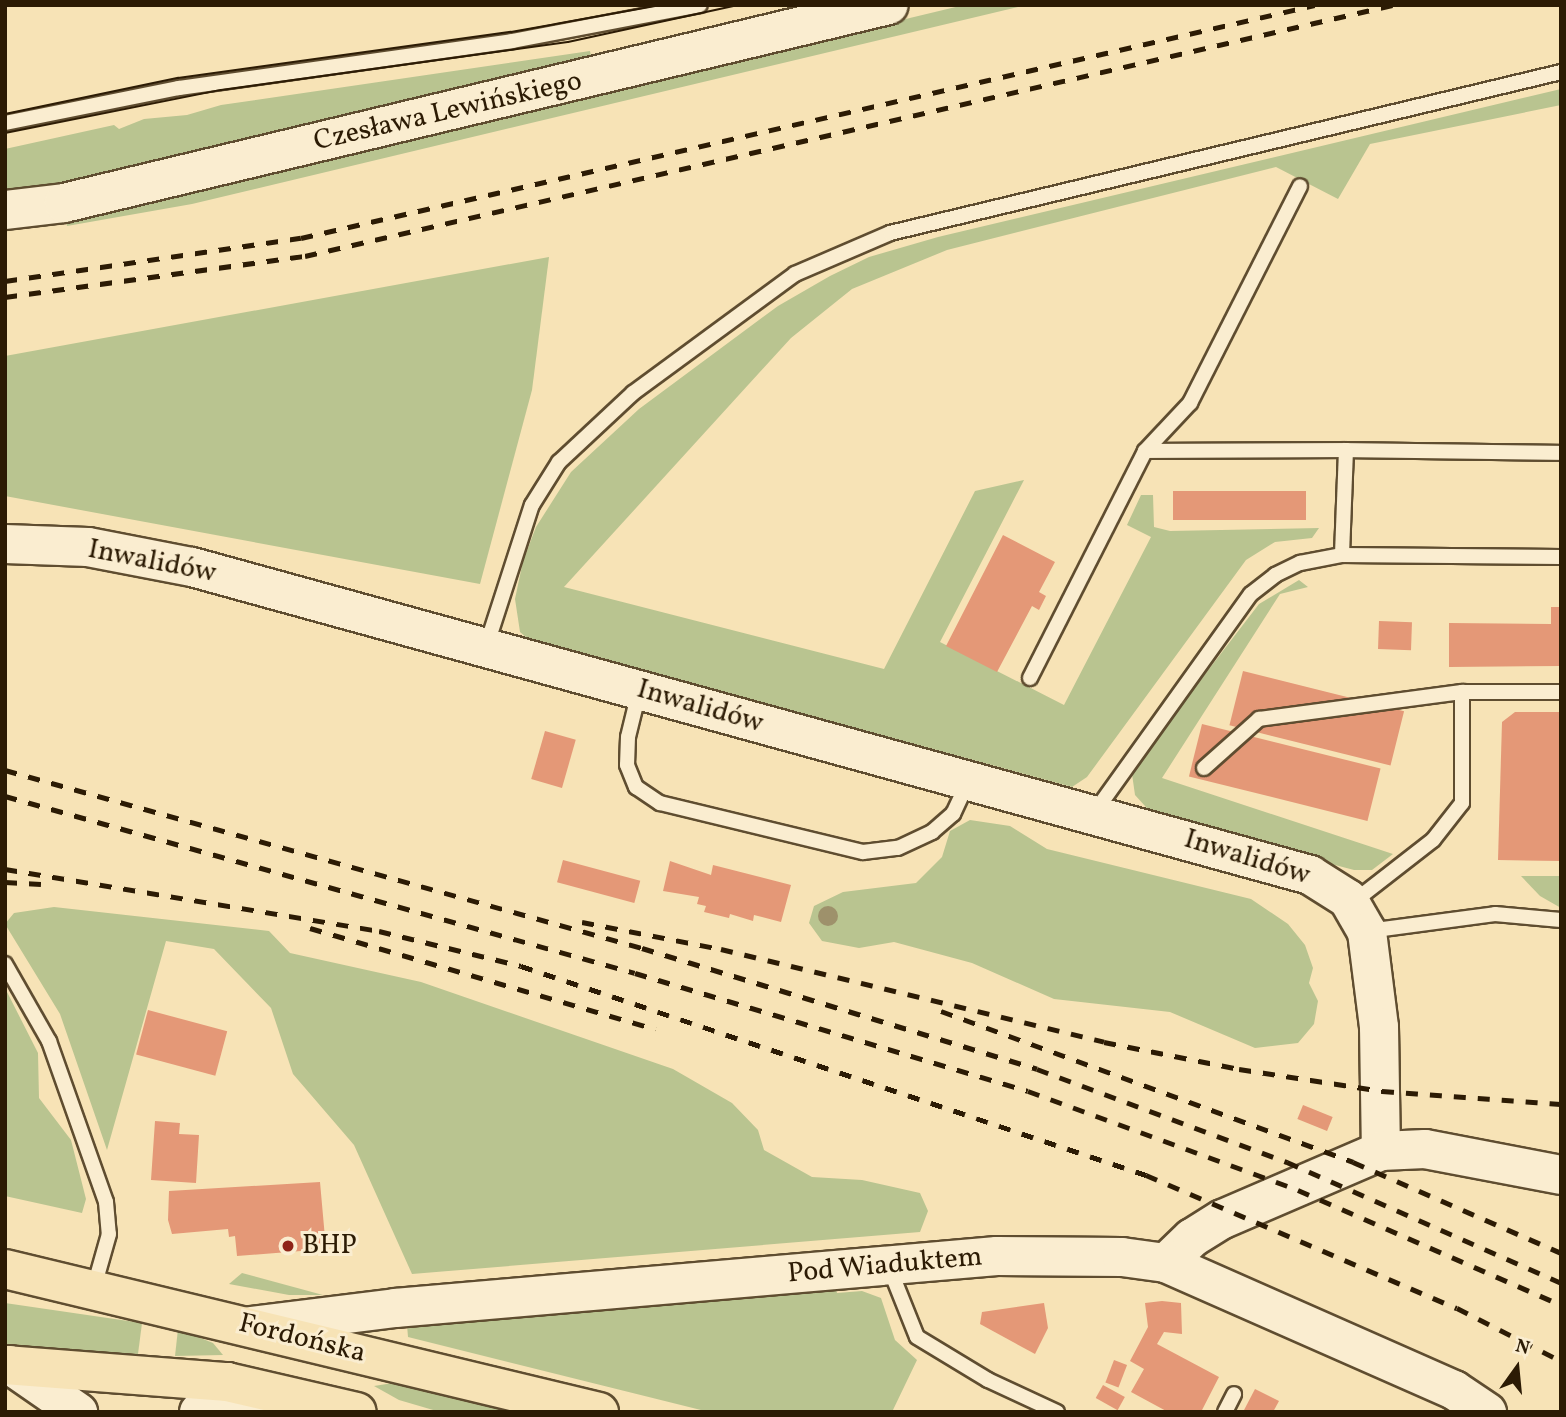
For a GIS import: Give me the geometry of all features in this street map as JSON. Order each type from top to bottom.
[{"type":"main road","name":"Fordońska","points":[[5,1269],[94,1287],[599,1412]]},
{"type":"main road","name":"Fordońska","points":[[8,1365],[227,1382],[357,1412]]},
{"type":"street","name":"Czesława Lewińskiego","points":[[5,210],[64,203],[889,5]]},
{"type":"street","name":"Inwalidów","points":[[5,544],[88,547],[192,567],[968,782],[1286,866],[1333,887],[1359,918]]},
{"type":"street","points":[[1359,918],[1379,1027],[1381,1151]]},
{"type":"street","points":[[1166,1263],[1192,1238],[1223,1219],[1381,1151],[1425,1149],[1561,1175]]},
{"type":"street","name":"Pod Wiaduktem","points":[[251,1326],[395,1308],[889,1265],[1080,1254],[1166,1263],[1454,1390],[1487,1412]]},
{"type":"street","points":[[8,1365],[78,1412]]},
{"type":"street","points":[[199,1412],[227,1382],[251,1412]]},
{"type":"lane","points":[[5,123],[139,94],[567,33],[700,5]]},
{"type":"lane","points":[[486,648],[532,505],[559,462],[633,393],[795,274],[890,233],[1561,72]]},
{"type":"lane","points":[[1030,678],[1145,452],[1190,403],[1300,186]]},
{"type":"lane","points":[[1145,452],[1346,450],[1561,453]]},
{"type":"lane","points":[[1342,555],[1346,450]]},
{"type":"lane","points":[[1094,814],[1251,594],[1300,563],[1342,555],[1561,557]]},
{"type":"lane","points":[[640,690],[628,737],[627,765],[636,787],[660,803],[863,852],[898,848],[932,832],[953,814],[968,782]]},
{"type":"lane","points":[[1359,918],[1433,841],[1462,803],[1462,692]]},
{"type":"lane","points":[[1204,768],[1259,719],[1462,692],[1561,692]]},
{"type":"lane","points":[[1359,918],[1495,914],[1561,920]]},
{"type":"lane","points":[[5,964],[49,1041],[106,1202],[108,1234],[94,1287]]},
{"type":"lane","points":[[889,1265],[905,1318],[917,1337],[988,1380],[1057,1412]]},
{"type":"lane","points":[[1224,1412],[1234,1394]]},
{"type":"green space","points":[[964,5],[1026,5],[192,204],[67,226],[66,221]]},
{"type":"green space","points":[[590,51],[592,61],[71,183],[5,192],[5,149],[114,125],[119,129],[144,119],[187,115],[221,105]]},
{"type":"green space","points":[[1561,89],[1561,105],[1370,144],[1338,199],[1276,167],[947,250],[852,289],[791,338],[564,587],[884,669],[975,491],[1024,480],[940,642],[1064,705],[1151,537],[1127,525],[1141,495],[1153,495],[1154,527],[1170,531],[1319,528],[1312,538],[1275,542],[1246,560],[1087,777],[1072,787],[527,638],[520,632],[515,599],[523,561],[536,527],[571,472],[639,409],[778,306],[830,276],[869,257],[938,237]]},
{"type":"green space","points":[[549,257],[532,390],[480,584],[5,496],[5,356]]},
{"type":"green space","points":[[1299,580],[1308,587],[1280,594],[1162,778],[1393,854],[1372,870],[1354,870],[1155,817],[1135,795],[1132,774],[1136,764],[1259,604]]},
{"type":"green space","points":[[970,820],[1010,826],[1047,849],[1251,899],[1288,924],[1305,945],[1313,968],[1309,983],[1318,1001],[1314,1024],[1298,1043],[1255,1048],[1170,1012],[1054,999],[972,963],[894,942],[859,948],[822,941],[809,923],[814,906],[843,892],[916,883],[942,857],[950,831]]},
{"type":"green space","points":[[1521,876],[1561,876],[1561,908],[1540,896]]},
{"type":"green space","points":[[54,907],[269,931],[290,953],[421,982],[673,1069],[732,1103],[758,1130],[764,1150],[812,1177],[862,1180],[920,1193],[928,1211],[920,1232],[412,1274],[354,1145],[293,1074],[271,1008],[214,949],[166,941],[107,1150],[60,1014],[5,924],[14,913]]},
{"type":"green space","points":[[5,988],[38,1053],[39,1098],[71,1140],[86,1199],[82,1213],[5,1196]]},
{"type":"green space","points":[[242,1273],[323,1295],[289,1295],[229,1284]]},
{"type":"green space","points":[[836,1288],[837,1293],[862,1291],[881,1298],[895,1340],[917,1360],[892,1412],[709,1412],[408,1337],[407,1325]]},
{"type":"green space","points":[[5,1303],[142,1323],[138,1354],[5,1347]]},
{"type":"green space","points":[[178,1329],[213,1343],[223,1355],[175,1356]]},
{"type":"green space","points":[[399,1382],[524,1412],[440,1412],[399,1400],[374,1386]]},
{"type":"building","points":[[1173,491],[1306,491],[1306,520],[1173,520]]},
{"type":"building","points":[[1003,535],[1055,562],[1039,592],[1046,596],[1039,610],[1032,606],[997,672],[946,646]]},
{"type":"building","points":[[1551,607],[1561,607],[1561,666],[1449,667],[1449,623],[1551,624]]},
{"type":"building","points":[[1379,621],[1412,622],[1411,650],[1378,649]]},
{"type":"building","points":[[1243,671],[1404,711],[1391,765],[1229,725]]},
{"type":"building","points":[[1515,712],[1561,712],[1561,861],[1498,860],[1502,722]]},
{"type":"building","points":[[1202,724],[1381,769],[1367,821],[1189,776]]},
{"type":"building","points":[[545,731],[576,740],[562,788],[531,779]]},
{"type":"building","points":[[563,860],[640,881],[634,903],[557,882]]},
{"type":"building","points":[[670,861],[711,875],[713,865],[791,885],[781,922],[754,915],[753,921],[730,914],[729,918],[704,912],[706,906],[697,904],[699,897],[663,891]]},
{"type":"building","points":[[148,1010],[227,1031],[215,1076],[136,1054]]},
{"type":"building","points":[[1303,1105],[1333,1117],[1327,1131],[1297,1119]]},
{"type":"building","points":[[155,1121],[180,1123],[179,1134],[199,1135],[196,1183],[151,1180]]},
{"type":"building","points":[[320,1182],[326,1249],[237,1256],[235,1236],[229,1237],[228,1229],[172,1234],[168,1220],[169,1191]]},
{"type":"building","points":[[1044,1303],[1048,1328],[1035,1354],[980,1324],[982,1312]]},
{"type":"building","points":[[1145,1303],[1181,1303],[1182,1334],[1164,1332],[1157,1344],[1219,1377],[1201,1412],[1168,1412],[1131,1392],[1144,1369],[1130,1361],[1148,1327]]},
{"type":"building","points":[[1114,1360],[1127,1365],[1118,1387],[1105,1382]]},
{"type":"building","points":[[1103,1385],[1125,1397],[1118,1410],[1096,1398]]},
{"type":"building","points":[[1255,1389],[1279,1401],[1273,1412],[1243,1412]]},
{"type":"tram line","points":[[5,114],[178,78],[511,32],[661,5]]},
{"type":"tram line","points":[[5,133],[221,90],[568,42],[738,5]]},
{"type":"railway","points":[[5,281],[301,238],[1315,5]]},
{"type":"railway","points":[[5,297],[305,256],[1392,5]]},
{"type":"railway","points":[[5,770],[642,948],[1037,1069],[1287,1162],[1561,1283]]},
{"type":"railway","points":[[5,796],[635,973],[1028,1091],[1298,1190],[1561,1305]]},
{"type":"railway","points":[[5,869],[379,931],[521,966],[1146,1175],[1457,1308],[1561,1361]]},
{"type":"railway","points":[[5,882],[41,884]]},
{"type":"railway","points":[[582,922],[721,949],[1104,1042],[1239,1069],[1382,1091],[1561,1104]]},
{"type":"railway","points":[[310,928],[656,1029]]},
{"type":"railway","points":[[941,1011],[1353,1162],[1561,1253]]},
{"type":"place","name":"BHP","points":[[288,1246]]}]
